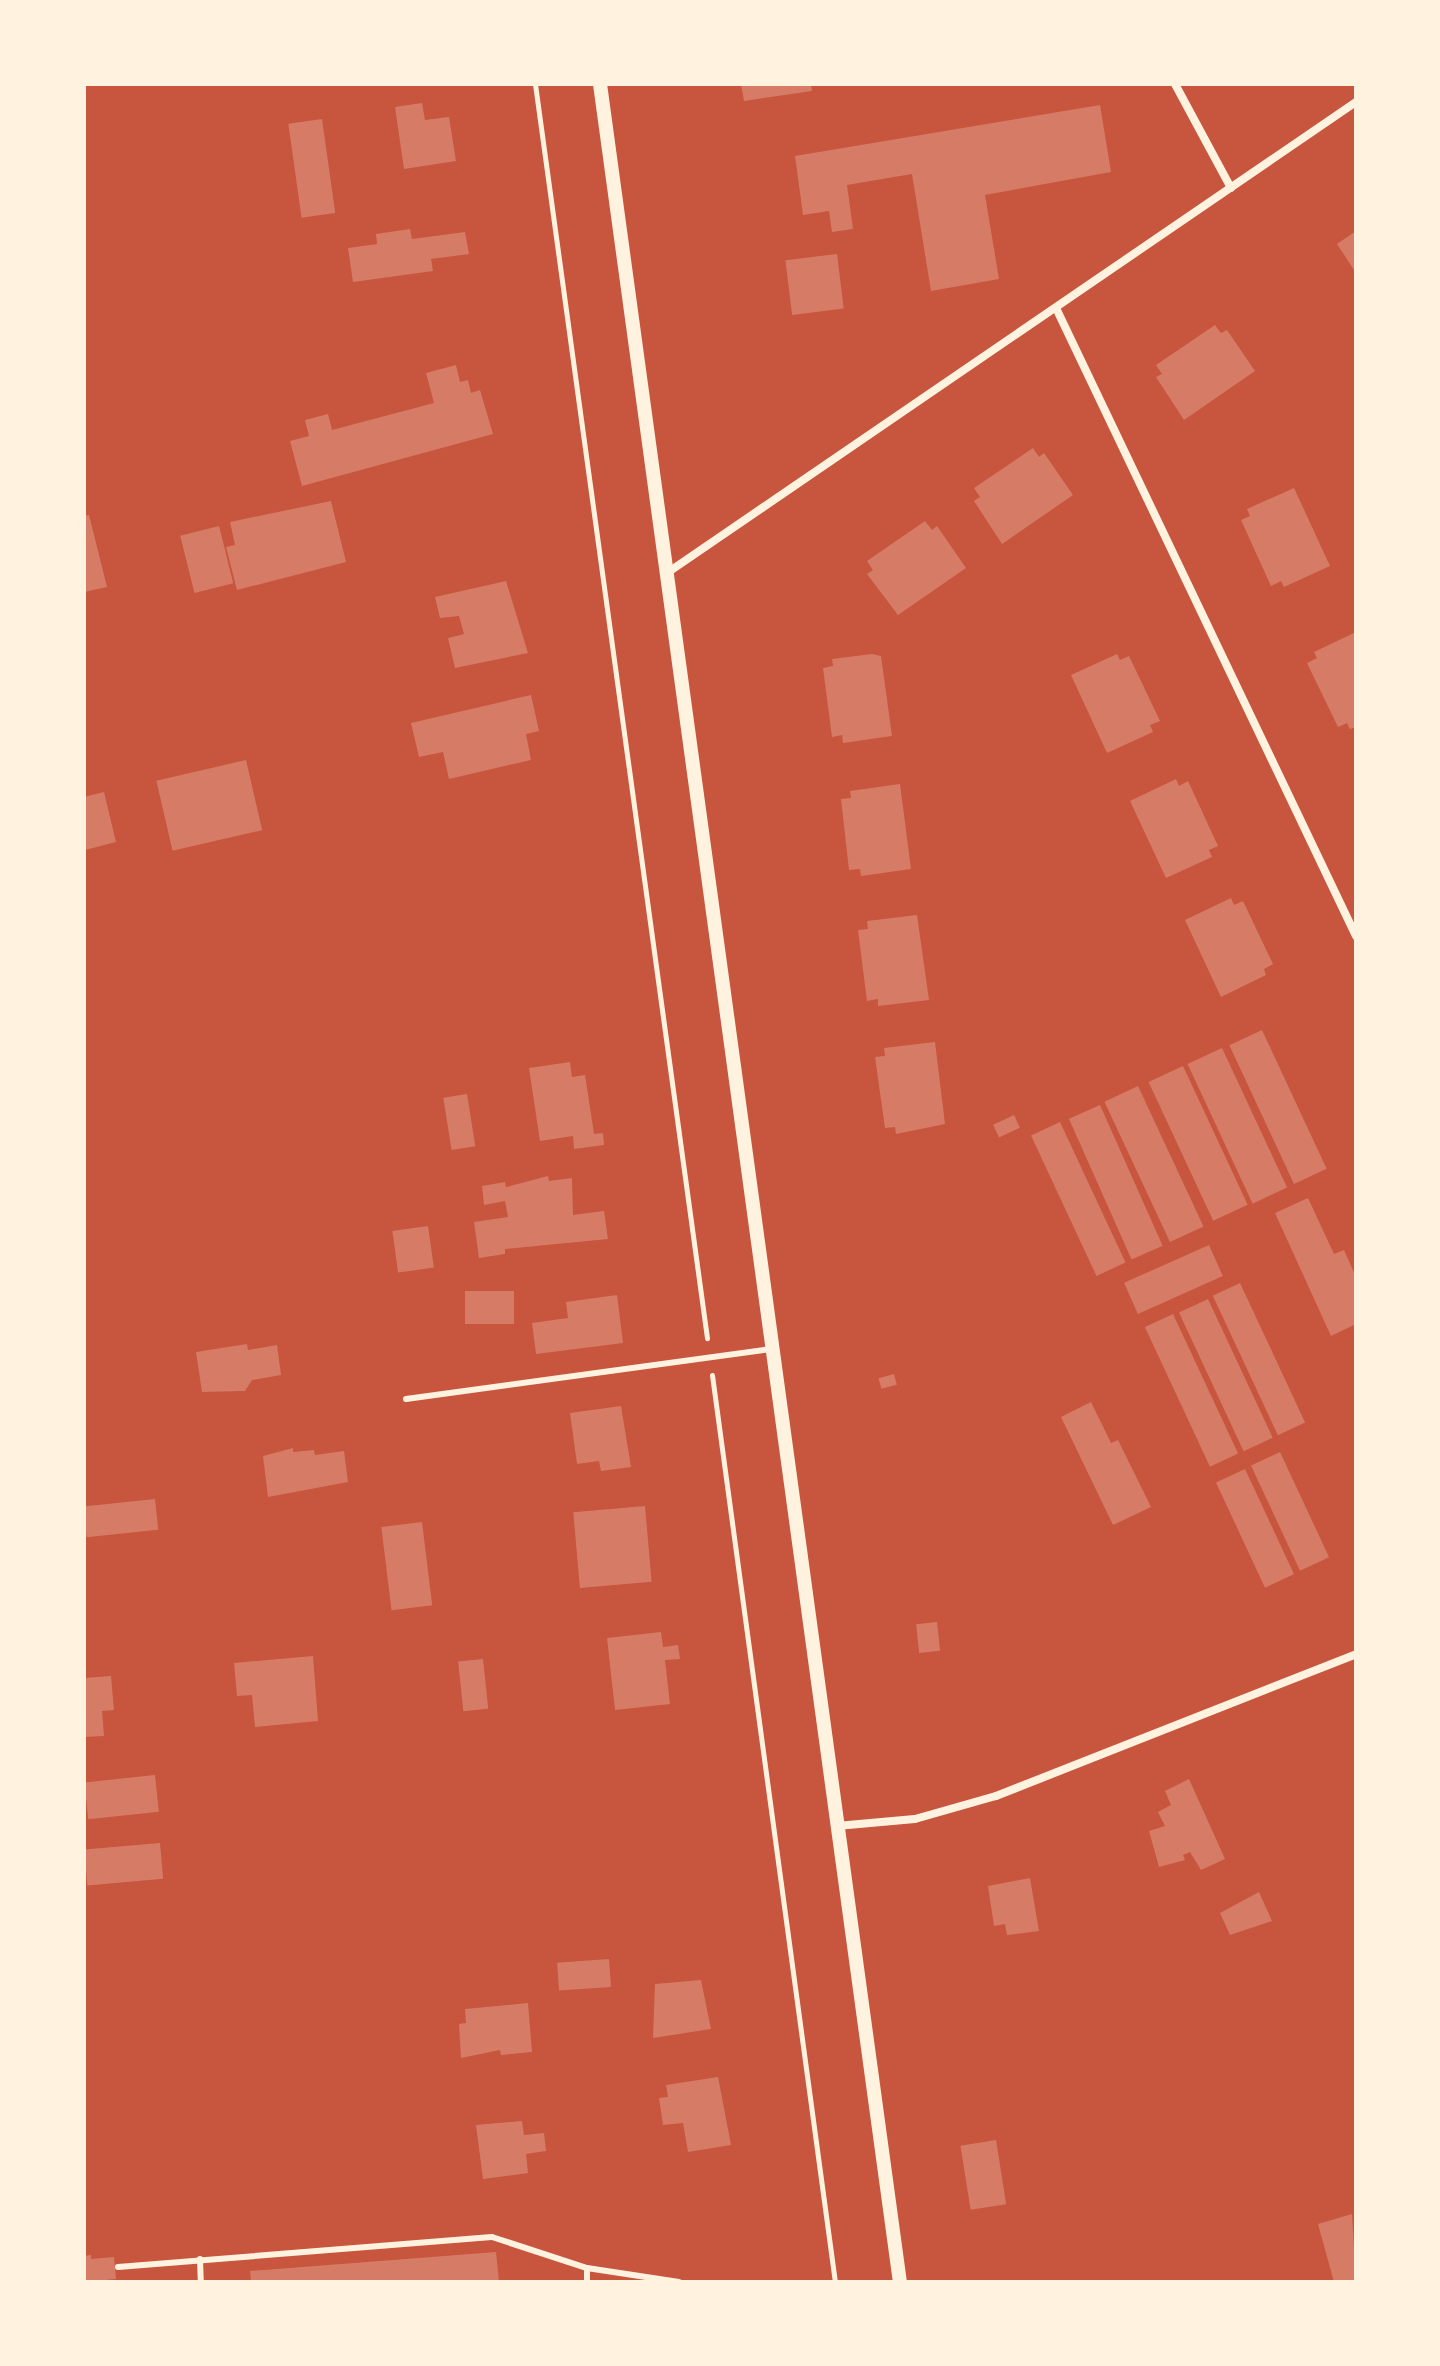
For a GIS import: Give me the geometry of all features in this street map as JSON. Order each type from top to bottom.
[{"type":"street","points":[[600,84],[900,2282]]},
{"type":"street","points":[[1175,84],[1231,188]]},
{"type":"street","points":[[667,574],[1356,102]]},
{"type":"street","points":[[1056,308],[1356,936]]},
{"type":"street","points":[[837,1826],[915,1819],[996,1796],[1356,1654]]},
{"type":"lane","points":[[406,1399],[773,1349]]},
{"type":"lane","points":[[118,2267],[492,2237],[587,2268],[679,2282]]},
{"type":"lane","points":[[200,2259],[201,2282]]},
{"type":"lane","points":[[587,2268],[587,2282]]},
{"type":"path","points":[[535,84],[835,2282]]},
{"type":"building","points":[[741,84],[811,84],[812,91],[744,101]]},
{"type":"building","points":[[422,103],[425,120],[449,117],[456,161],[404,169],[395,107]]},
{"type":"building","points":[[1100,105],[1111,172],[985,195],[999,279],[931,291],[912,174],[847,185],[853,229],[832,232],[829,211],[803,215],[795,156]]},
{"type":"building","points":[[322,119],[335,213],[302,218],[288,124]]},
{"type":"building","points":[[410,229],[412,239],[465,232],[469,254],[431,259],[433,271],[353,282],[348,248],[377,244],[376,234]]},
{"type":"building","points":[[1356,231],[1356,273],[1337,244]]},
{"type":"building","points":[[837,254],[844,309],[792,315],[785,260]]},
{"type":"building","points":[[1215,325],[1221,333],[1227,330],[1255,371],[1184,420],[1156,377],[1162,374],[1156,365]]},
{"type":"building","points":[[456,365],[460,382],[468,380],[471,393],[480,390],[493,434],[302,486],[290,441],[309,436],[305,420],[328,414],[332,430],[434,403],[426,373]]},
{"type":"building","points":[[1033,448],[1039,457],[1044,453],[1073,495],[1002,544],[974,501],[980,497],[974,488]]},
{"type":"building","points":[[1294,488],[1330,566],[1284,587],[1281,581],[1271,586],[1241,520],[1250,516],[1247,509]]},
{"type":"building","points":[[331,501],[346,562],[237,590],[226,547],[235,545],[230,522]]},
{"type":"building","points":[[89,515],[107,587],[84,592],[84,516]]},
{"type":"building","points":[[925,521],[932,530],[937,526],[966,568],[898,615],[867,574],[873,570],[867,561]]},
{"type":"building","points":[[219,526],[233,583],[194,593],[180,536]]},
{"type":"building","points":[[506,581],[528,653],[455,668],[448,638],[464,634],[459,616],[440,618],[435,597]]},
{"type":"building","points":[[1356,632],[1356,727],[1350,729],[1347,723],[1338,727],[1307,663],[1317,658],[1314,652]]},
{"type":"building","points":[[872,654],[881,656],[892,736],[843,743],[842,735],[832,737],[823,668],[833,666],[832,659]]},
{"type":"building","points":[[1117,654],[1120,660],[1129,656],[1160,721],[1150,725],[1153,732],[1107,753],[1071,675]]},
{"type":"building","points":[[531,695],[539,731],[526,734],[531,760],[449,779],[443,752],[419,757],[411,723]]},
{"type":"building","points":[[246,760],[262,830],[173,851],[156,781]]},
{"type":"building","points":[[1176,779],[1179,786],[1188,781],[1218,846],[1209,850],[1212,857],[1166,878],[1130,801]]},
{"type":"building","points":[[900,784],[911,869],[861,876],[860,869],[849,870],[841,799],[851,798],[850,791]]},
{"type":"building","points":[[104,792],[116,842],[85,850],[84,797]]},
{"type":"building","points":[[1231,898],[1234,905],[1243,901],[1273,964],[1264,969],[1266,975],[1221,997],[1185,920]]},
{"type":"building","points":[[917,915],[929,1000],[878,1006],[878,999],[867,1001],[858,930],[868,929],[867,921]]},
{"type":"building","points":[[1262,1030],[1327,1169],[1294,1184],[1229,1045]]},
{"type":"building","points":[[935,1042],[945,1124],[896,1134],[895,1127],[885,1128],[875,1057],[885,1056],[884,1048]]},
{"type":"building","points":[[1222,1048],[1287,1188],[1253,1204],[1188,1064]]},
{"type":"building","points":[[570,1062],[572,1077],[585,1075],[594,1134],[603,1133],[604,1145],[574,1149],[573,1136],[540,1141],[529,1068]]},
{"type":"building","points":[[1183,1066],[1248,1205],[1213,1221],[1149,1082]]},
{"type":"building","points":[[1138,1086],[1204,1226],[1170,1242],[1104,1102]]},
{"type":"building","points":[[467,1094],[475,1146],[452,1150],[443,1098]]},
{"type":"building","points":[[1100,1105],[1163,1246],[1132,1260],[1069,1119]]},
{"type":"building","points":[[1014,1115],[1020,1128],[999,1137],[993,1125]]},
{"type":"building","points":[[1060,1122],[1126,1262],[1097,1276],[1031,1136]]},
{"type":"building","points":[[548,1176],[549,1181],[572,1178],[573,1215],[604,1211],[608,1239],[505,1249],[505,1254],[479,1258],[474,1222],[508,1217],[505,1201],[484,1205],[482,1186],[505,1182],[506,1187]]},
{"type":"building","points":[[1308,1198],[1334,1254],[1344,1250],[1356,1277],[1356,1324],[1331,1336],[1275,1213]]},
{"type":"building","points":[[428,1226],[434,1268],[398,1273],[392,1231]]},
{"type":"building","points":[[1209,1245],[1223,1276],[1138,1314],[1124,1283]]},
{"type":"building","points":[[1240,1283],[1305,1423],[1278,1435],[1213,1296]]},
{"type":"building","points":[[465,1291],[514,1291],[514,1324],[465,1324]]},
{"type":"building","points":[[617,1295],[623,1343],[536,1354],[532,1323],[568,1318],[566,1302]]},
{"type":"building","points":[[1208,1299],[1273,1438],[1244,1451],[1179,1313]]},
{"type":"building","points":[[1173,1314],[1238,1454],[1210,1467],[1145,1327]]},
{"type":"building","points":[[247,1344],[248,1350],[277,1345],[281,1375],[252,1380],[245,1391],[202,1392],[196,1352]]},
{"type":"building","points":[[894,1374],[897,1385],[881,1389],[879,1378]]},
{"type":"building","points":[[1091,1402],[1111,1443],[1118,1440],[1151,1507],[1113,1525],[1061,1417]]},
{"type":"building","points":[[621,1406],[631,1467],[601,1471],[599,1461],[577,1464],[570,1413]]},
{"type":"building","points":[[293,1448],[293,1452],[314,1450],[315,1455],[344,1451],[348,1482],[268,1497],[263,1456]]},
{"type":"building","points":[[1280,1452],[1329,1557],[1300,1571],[1251,1466]]},
{"type":"building","points":[[1245,1469],[1294,1574],[1265,1588],[1216,1483]]},
{"type":"building","points":[[155,1499],[158,1530],[87,1537],[84,1506]]},
{"type":"building","points":[[645,1506],[652,1582],[580,1588],[573,1512]]},
{"type":"building","points":[[422,1522],[432,1605],[392,1610],[381,1527]]},
{"type":"building","points":[[937,1622],[940,1651],[919,1653],[916,1624]]},
{"type":"building","points":[[661,1632],[663,1647],[678,1645],[680,1659],[665,1660],[670,1704],[615,1710],[607,1638]]},
{"type":"building","points":[[313,1656],[318,1721],[255,1727],[252,1695],[237,1696],[234,1663]]},
{"type":"building","points":[[483,1659],[488,1709],[463,1711],[458,1662]]},
{"type":"building","points":[[111,1676],[114,1710],[102,1711],[104,1736],[84,1737],[84,1678]]},
{"type":"building","points":[[155,1775],[159,1812],[88,1819],[84,1782]]},
{"type":"building","points":[[1189,1779],[1225,1859],[1201,1870],[1190,1852],[1183,1855],[1185,1860],[1159,1867],[1149,1831],[1165,1826],[1158,1812],[1171,1805],[1165,1791]]},
{"type":"building","points":[[160,1843],[163,1879],[87,1885],[84,1850]]},
{"type":"building","points":[[1030,1878],[1039,1931],[1007,1935],[1005,1924],[994,1926],[988,1886]]},
{"type":"building","points":[[1259,1892],[1272,1921],[1230,1935],[1220,1913]]},
{"type":"building","points":[[609,1959],[611,1987],[559,1991],[557,1963]]},
{"type":"building","points":[[701,1980],[711,2029],[653,2038],[655,1984]]},
{"type":"building","points":[[528,2003],[532,2052],[501,2055],[500,2050],[461,2058],[459,2024],[466,2023],[465,2009]]},
{"type":"building","points":[[718,2077],[731,2145],[688,2152],[683,2123],[663,2125],[659,2098],[668,2097],[666,2085]]},
{"type":"building","points":[[522,2121],[524,2135],[544,2133],[546,2151],[526,2154],[528,2173],[483,2179],[476,2125]]},
{"type":"building","points":[[996,2140],[1006,2204],[971,2210],[960,2146]]},
{"type":"building","points":[[1352,2214],[1356,2282],[1334,2282],[1318,2224]]},
{"type":"building","points":[[496,2252],[499,2282],[251,2282],[250,2271]]},
{"type":"building","points":[[91,2255],[91,2259],[114,2257],[116,2279],[84,2282],[84,2256]]}]
